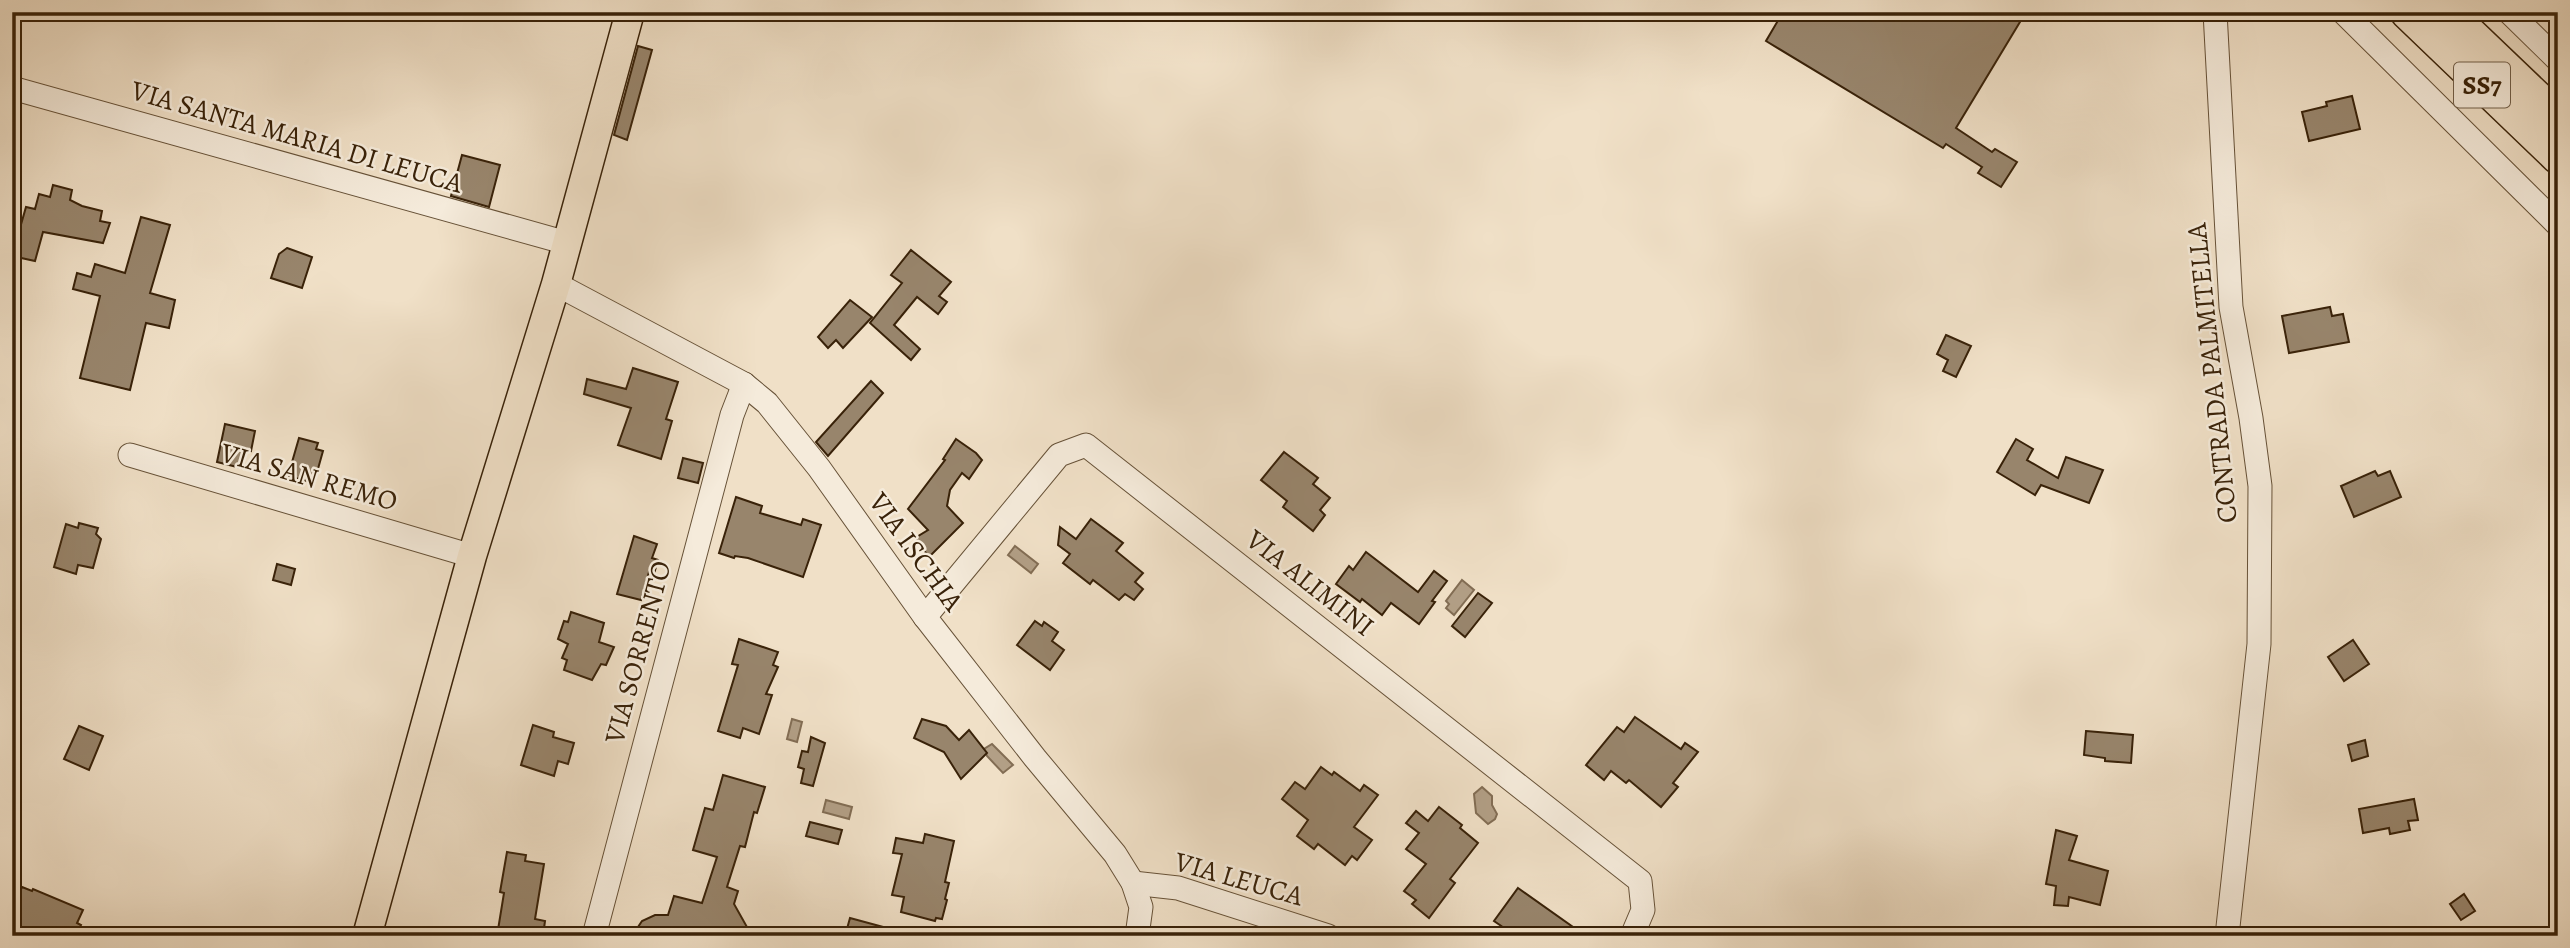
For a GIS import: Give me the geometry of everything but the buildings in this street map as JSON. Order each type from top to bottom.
[{"type":"highway","name":"SS7","points":[[2407,12],[2558,157]]},
{"type":"highway","name":"SS7","points":[[2447,12],[2558,118]]},
{"type":"main road","points":[[367,936],[472,556],[556,284],[630,12]]},
{"type":"street","name":"CONTRADA PALMITELLA","points":[[2215,12],[2231,307],[2260,486],[2259,644],[2227,936]]},
{"type":"street","points":[[2343,12],[2558,225]]},
{"type":"street","points":[[2509,12],[2558,60]]},
{"type":"street","name":"VIA SANTA MARIA DI LEUCA","points":[[12,88],[566,243]]},
{"type":"street","name":"VIA ISCHIA","points":[[556,284],[744,384],[767,403],[819,468],[925,617],[1035,758],[1115,854],[1133,883],[1141,907],[1137,936]]},
{"type":"street","name":"VIA SORRENTO","points":[[594,936],[732,415],[744,384]]},
{"type":"street","name":"VIA ALIMINI","points":[[925,617],[1059,455],[1086,445],[1640,881],[1643,910],[1632,936]]},
{"type":"street","name":"VIA SAN REMO","points":[[130,455],[472,556]]},
{"type":"street","name":"VIA LEUCA","points":[[1133,883],[1178,888],[1328,936]]},
{"type":"shaded area","points":[[1015,546],[1038,564],[1031,573],[1008,555]]},
{"type":"shaded area","points":[[1462,580],[1474,590],[1454,615],[1446,608],[1449,604],[1446,601]]},
{"type":"shaded area","points":[[792,719],[802,722],[797,742],[787,739]]},
{"type":"shaded area","points":[[992,744],[1013,765],[1003,773],[984,749]]},
{"type":"shaded area","points":[[1482,787],[1492,796],[1492,805],[1497,814],[1488,824],[1476,813],[1474,794]]},
{"type":"shaded area","points":[[826,800],[852,807],[849,819],[823,812]]}]
